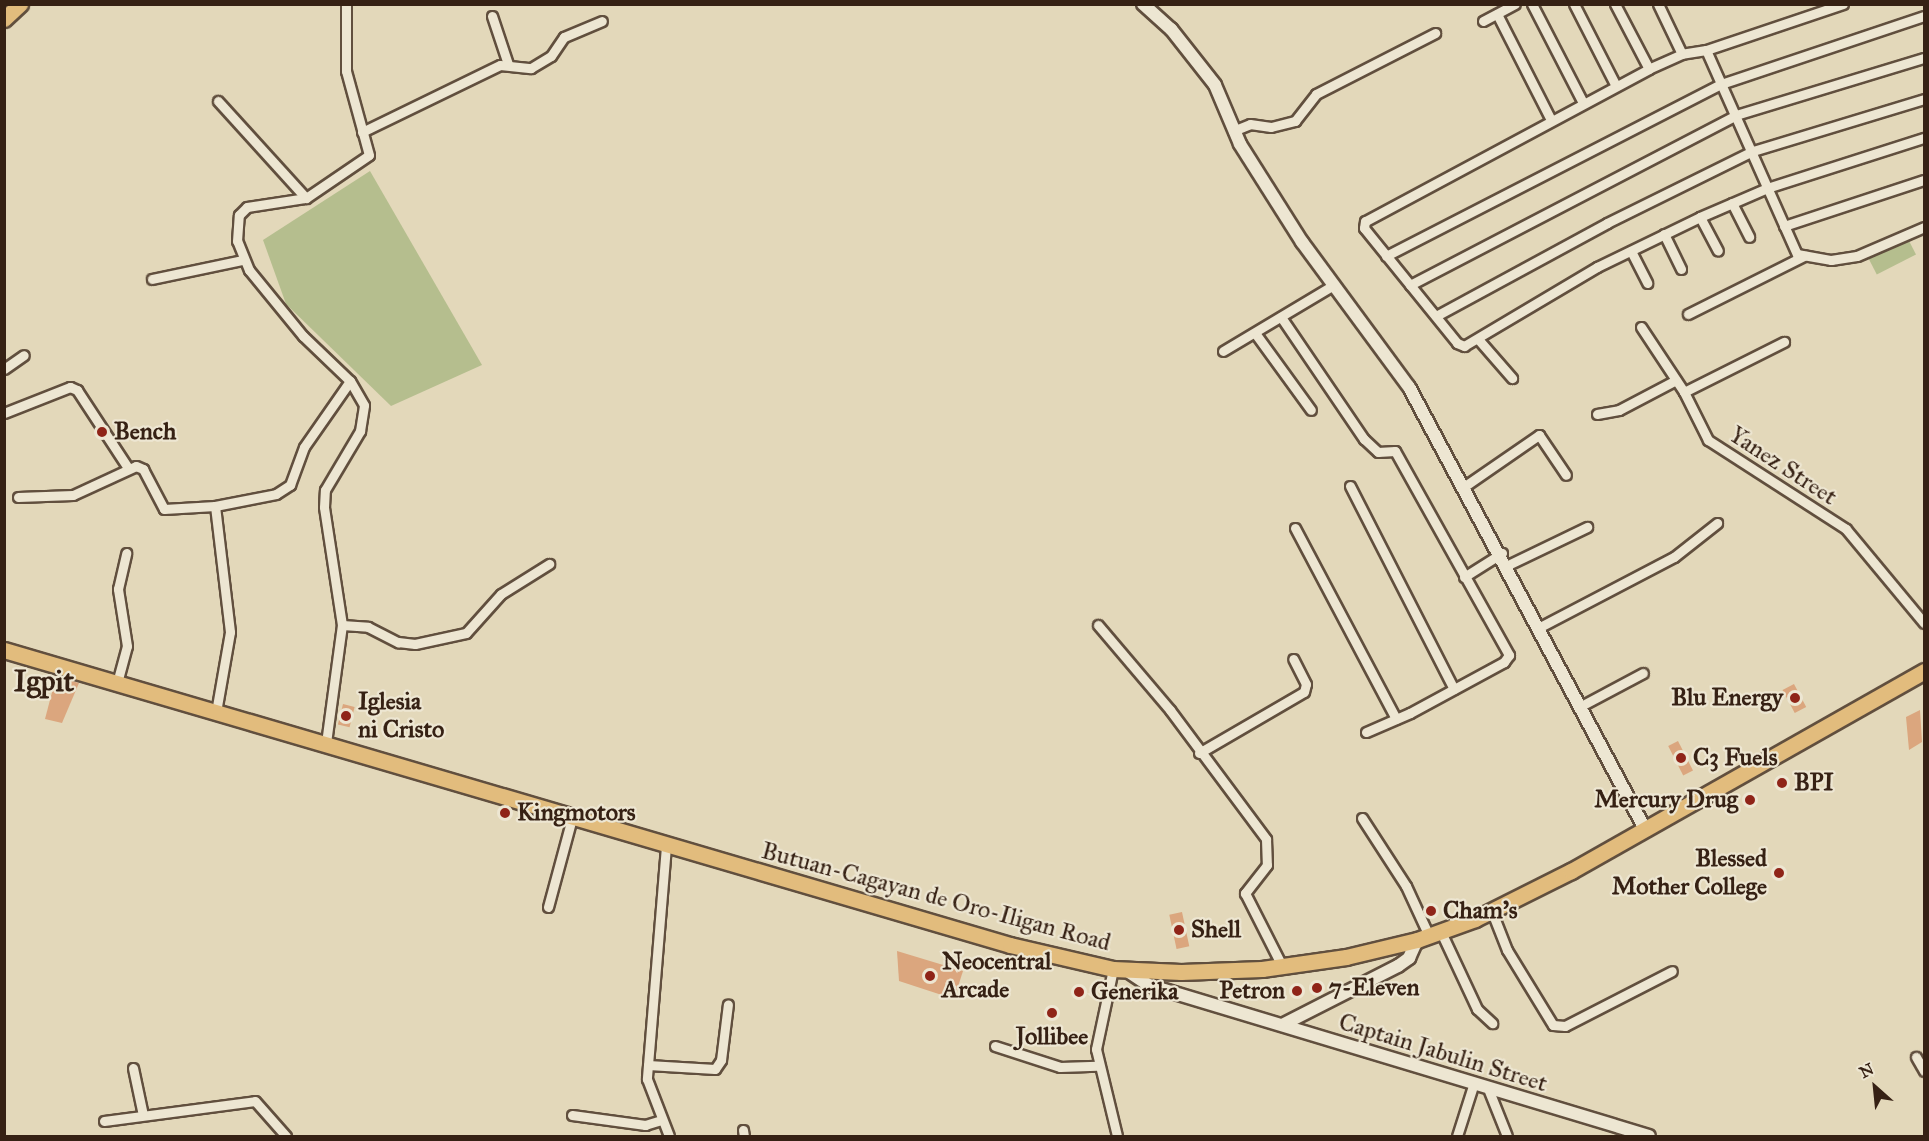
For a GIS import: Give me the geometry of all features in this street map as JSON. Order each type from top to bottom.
[{"type":"main road","points":[[4,19],[20,4]]},
{"type":"main road","name":"Butuan-Cagayan de Oro-Iligan Road","points":[[4,650],[1010,945],[1120,970],[1210,972],[1282,966],[1429,936],[1492,912],[1645,829],[1924,671]]},
{"type":"street","points":[[326,743],[342,625],[324,507],[325,490],[365,414],[350,381],[303,336],[242,260],[237,224],[247,207],[306,198],[369,155],[346,71],[346,4]]},
{"type":"street","points":[[1143,4],[1171,29],[1215,85],[1233,131],[1332,286],[1409,387],[1502,553],[1645,829]]},
{"type":"street","points":[[1483,21],[1515,4]]},
{"type":"street","points":[[1532,4],[1583,103]]},
{"type":"street","points":[[1574,4],[1616,86]]},
{"type":"street","points":[[1615,4],[1649,69]]},
{"type":"street","points":[[1658,4],[1682,54]]},
{"type":"street","points":[[1843,4],[1706,50],[1682,54],[1649,69],[1365,221],[1364,228],[1461,345],[1478,339],[1632,251],[1700,217],[1767,188],[1924,138]]},
{"type":"street","points":[[1497,14],[1551,120]]},
{"type":"street","points":[[492,16],[508,64]]},
{"type":"street","points":[[1386,256],[1721,84],[1924,16]]},
{"type":"street","points":[[362,132],[508,64],[531,68],[551,56],[564,38],[602,21]]},
{"type":"street","points":[[1233,131],[1250,124],[1271,127],[1295,121],[1316,94],[1435,33]]},
{"type":"street","points":[[1706,50],[1753,151],[1794,251],[1804,256],[1857,256],[1924,227]]},
{"type":"street","points":[[1410,285],[1736,115],[1924,58]]},
{"type":"street","points":[[1436,316],[1606,223],[1753,151],[1924,99]]},
{"type":"street","points":[[218,101],[306,198]]},
{"type":"street","points":[[1784,226],[1924,180]]},
{"type":"street","points":[[1732,203],[1749,237]]},
{"type":"street","points":[[1700,217],[1718,251]]},
{"type":"street","points":[[1665,234],[1681,269]]},
{"type":"street","points":[[1632,251],[1647,284]]},
{"type":"street","points":[[1688,314],[1804,256]]},
{"type":"street","points":[[152,279],[242,260]]},
{"type":"street","points":[[1223,351],[1332,286]]},
{"type":"street","points":[[1281,317],[1364,439],[1378,452],[1395,451],[1509,655],[1504,662],[1454,689],[1366,732]]},
{"type":"street","name":"Yanez Street","points":[[1641,327],[1684,392],[1714,446],[1846,529],[1924,623]]},
{"type":"street","points":[[1255,333],[1311,410]]},
{"type":"street","points":[[1478,339],[1512,378]]},
{"type":"street","points":[[1684,392],[1784,342]]},
{"type":"street","points":[[4,369],[24,355]]},
{"type":"street","points":[[1597,414],[1620,410],[1676,380]]},
{"type":"street","points":[[18,497],[73,495],[128,468],[143,469],[164,509],[215,507],[276,494],[290,484],[304,447],[350,381]]},
{"type":"street","points":[[4,413],[70,387],[77,390],[128,468]]},
{"type":"street","points":[[1465,486],[1539,435],[1566,475]]},
{"type":"street","points":[[1350,486],[1454,689]]},
{"type":"street","points":[[215,507],[230,632],[216,712]]},
{"type":"street","points":[[1540,627],[1674,557],[1717,523]]},
{"type":"street","points":[[1508,565],[1587,527]]},
{"type":"street","points":[[1295,528],[1396,719]]},
{"type":"street","points":[[117,683],[127,646],[118,589],[126,553]]},
{"type":"street","points":[[1464,577],[1502,553]]},
{"type":"street","points":[[342,625],[368,627],[398,642],[415,644],[466,633],[501,594],[549,564]]},
{"type":"street","points":[[1098,626],[1266,839],[1270,850],[1267,865],[1245,893],[1282,966]]},
{"type":"street","points":[[1199,753],[1304,692],[1306,684],[1293,659]]},
{"type":"street","points":[[1581,706],[1644,673]]},
{"type":"street","points":[[548,907],[572,818]]},
{"type":"street","points":[[1362,818],[1406,886],[1429,936],[1477,1009],[1492,1023]]},
{"type":"street","points":[[666,846],[648,1065],[649,1092],[669,1137]]},
{"type":"street","points":[[1492,912],[1507,950],[1553,1025],[1565,1026],[1672,971]]},
{"type":"street","points":[[1284,1024],[1398,966],[1429,936]]},
{"type":"street","points":[[1117,1137],[1097,1066],[1120,970]]},
{"type":"street","name":"Captain Jabulin Street","points":[[1120,970],[1148,985],[1284,1024],[1489,1091],[1649,1137]]},
{"type":"street","points":[[648,1065],[715,1069],[721,1060],[728,1004]]},
{"type":"street","points":[[995,1046],[1060,1067],[1097,1066]]},
{"type":"street","points":[[1916,1056],[1924,1071]]},
{"type":"street","points":[[133,1068],[143,1115]]},
{"type":"street","points":[[1457,1137],[1473,1086]]},
{"type":"street","points":[[1489,1091],[1507,1137]]},
{"type":"street","points":[[104,1121],[255,1101],[286,1137]]},
{"type":"street","points":[[572,1115],[645,1125],[661,1120]]},
{"type":"green space","points":[[370,171],[482,365],[391,406],[286,304],[263,240]]},
{"type":"green space","points":[[1906,235],[1916,255],[1877,275],[1867,255]]},
{"type":"building","points":[[56,677],[79,683],[62,723],[45,719]]},
{"type":"building","name":"Blu Energy","points":[[1794,684],[1806,707],[1795,713],[1783,690]]},
{"type":"building","name":"Iglesia ni Cristo","points":[[343,704],[355,707],[350,727],[338,724]]},
{"type":"building","points":[[1920,710],[1922,742],[1909,750],[1906,717]]},
{"type":"building","name":"C3 Fuels","points":[[1678,741],[1693,770],[1683,775],[1668,746]]},
{"type":"building","name":"Shell","points":[[1182,912],[1189,946],[1177,949],[1169,915]]},
{"type":"building","name":"Neocentral Arcade","points":[[897,951],[963,971],[954,999],[899,981]]},
{"type":"place","name":"Bench","points":[[102,432]]},
{"type":"place","name":"Blu Energy","points":[[1795,698]]},
{"type":"place","name":"Iglesia ni Cristo","points":[[346,716]]},
{"type":"place","name":"C3 Fuels","points":[[1681,758]]},
{"type":"place","name":"BPI","points":[[1782,783]]},
{"type":"place","name":"Mercury Drug","points":[[1750,800]]},
{"type":"place","name":"Kingmotors","points":[[505,813]]},
{"type":"place","name":"Blessed Mother College","points":[[1779,873]]},
{"type":"place","name":"Cham's","points":[[1431,911]]},
{"type":"place","name":"Shell","points":[[1179,930]]},
{"type":"place","name":"Neocentral Arcade","points":[[930,976]]},
{"type":"place","name":"7-Eleven","points":[[1317,988]]},
{"type":"place","name":"Petron","points":[[1297,991]]},
{"type":"place","name":"Generika","points":[[1079,992]]},
{"type":"place","name":"Jollibee","points":[[1052,1013]]},
{"type":"district","name":"Igpit","points":[[44,681]]}]
